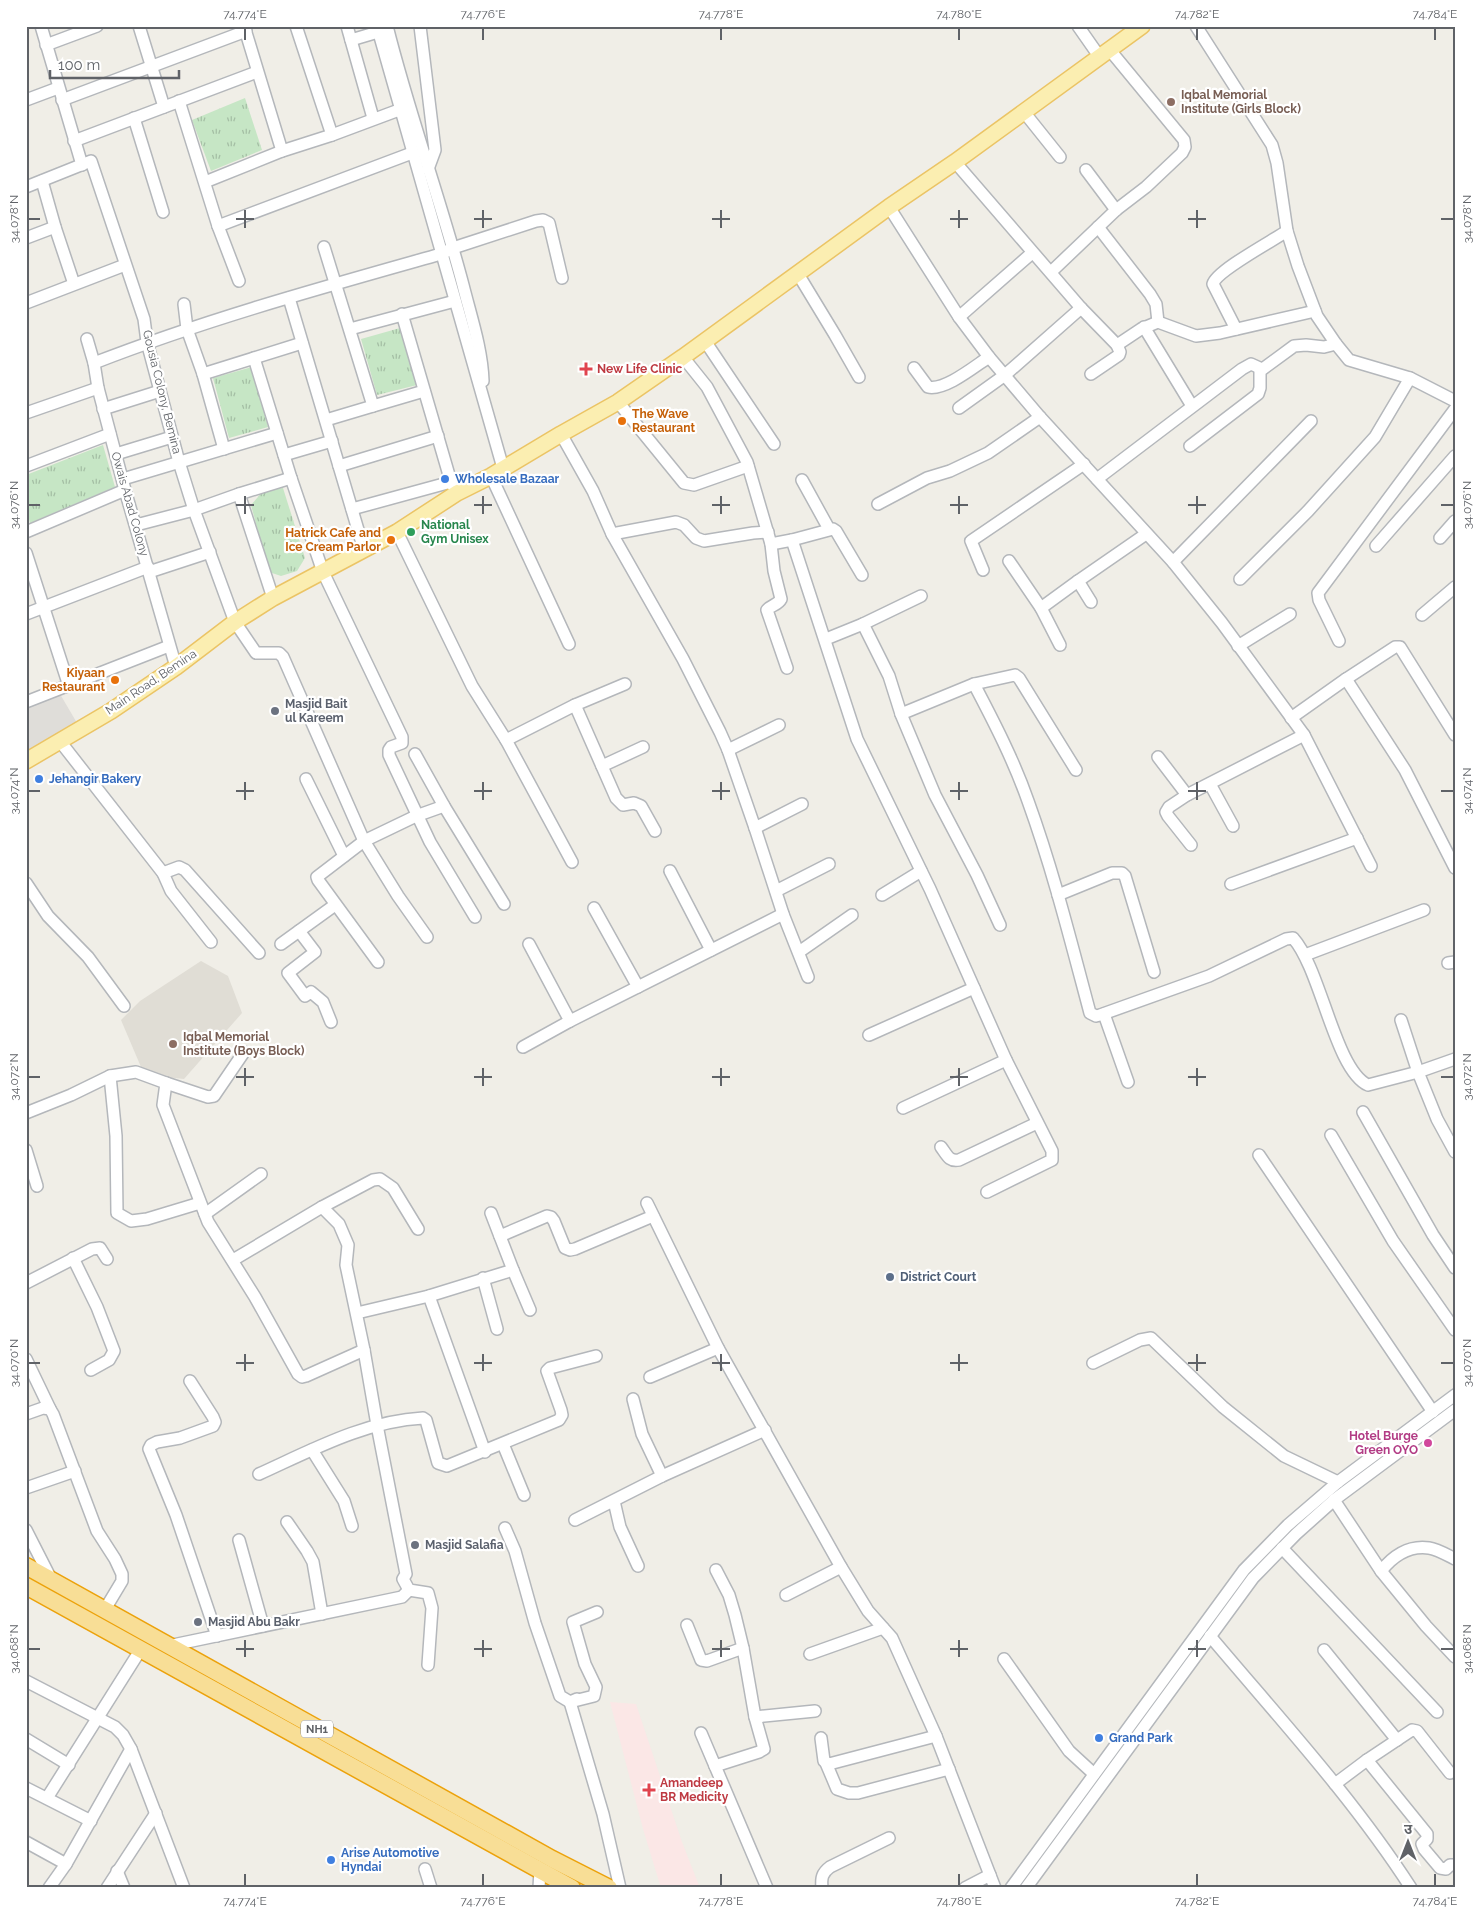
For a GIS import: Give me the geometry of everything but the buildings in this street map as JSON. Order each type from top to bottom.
[{"type":"highway","name":"NH1","points":[[26,1566],[552,1859],[609,1888]]},
{"type":"highway","name":"NH1","points":[[26,1586],[572,1888]]},
{"type":"main road","name":"Main Road, Bemina","points":[[26,761],[111,710],[176,667],[235,622],[274,598],[397,532],[454,487],[497,472],[618,402],[684,357],[1142,26]]},
{"type":"street","name":"Gousia Colony, Bemina","points":[[40,26],[74,141],[86,163],[144,320],[147,342],[179,462],[194,510],[235,622],[256,653],[279,653],[283,657],[364,841]]},
{"type":"street","points":[[46,44],[97,26]]},
{"type":"street","points":[[139,26],[164,107]]},
{"type":"street","points":[[296,26],[332,135]]},
{"type":"street","points":[[347,26],[373,118]]},
{"type":"street","points":[[420,26],[435,150],[428,169]]},
{"type":"street","points":[[1051,272],[1116,210],[1146,187],[1182,153],[1186,145],[1184,140],[1078,26]]},
{"type":"street","points":[[1196,26],[1272,145],[1277,163],[1287,231],[1298,266],[1315,311],[1336,344],[1349,360],[1410,378],[1455,401]]},
{"type":"street","points":[[351,40],[380,28],[404,108],[428,169],[453,248],[483,361],[484,398]]},
{"type":"street","points":[[62,100],[245,29],[282,151]]},
{"type":"street","points":[[74,141],[257,72]]},
{"type":"street","points":[[26,100],[58,88]]},
{"type":"street","points":[[180,101],[218,226],[239,281]]},
{"type":"street","points":[[205,182],[282,151],[332,135],[373,118],[404,108]]},
{"type":"street","points":[[404,108],[412,153],[484,398],[497,472],[569,644]]},
{"type":"street","points":[[1024,112],[1060,157]]},
{"type":"street","points":[[134,118],[163,212]]},
{"type":"street","points":[[218,226],[412,153]]},
{"type":"street","points":[[955,162],[1032,253],[1051,272],[1081,308],[1117,344],[1120,352],[1118,355],[1091,374]]},
{"type":"street","points":[[26,187],[86,163]]},
{"type":"street","points":[[1086,170],[1116,210]]},
{"type":"street","points":[[42,181],[74,284]]},
{"type":"street","points":[[889,207],[959,317],[989,357],[1040,417],[1173,562],[1222,623],[1304,735],[1371,866]]},
{"type":"street","points":[[94,363],[147,342],[187,329],[441,254],[453,248],[536,221],[546,221],[549,223],[562,278]]},
{"type":"street","points":[[26,238],[55,227]]},
{"type":"street","points":[[1098,227],[1150,294],[1156,304],[1158,322]]},
{"type":"street","points":[[1236,329],[1213,284],[1214,280],[1224,271],[1287,231]]},
{"type":"street","points":[[324,247],[373,406]]},
{"type":"street","points":[[959,317],[1032,253]]},
{"type":"street","points":[[26,303],[125,265]]},
{"type":"street","points":[[798,274],[836,334],[859,377]]},
{"type":"street","points":[[289,298],[364,550]]},
{"type":"street","points":[[350,330],[402,314],[455,301]]},
{"type":"street","points":[[184,304],[187,329],[224,449]]},
{"type":"street","points":[[959,408],[1004,374],[1081,308]]},
{"type":"street","points":[[1117,344],[1158,322],[1196,336],[1315,311]]},
{"type":"street","points":[[352,509],[454,487],[402,314]]},
{"type":"street","points":[[1144,328],[1192,406]]},
{"type":"street","name":"Owais Abad Colony","points":[[88,339],[103,409],[176,667]]},
{"type":"street","points":[[705,341],[774,444]]},
{"type":"street","points":[[202,374],[302,343]]},
{"type":"street","points":[[1190,446],[1258,394],[1260,371],[1294,346],[1324,347],[1336,344]]},
{"type":"street","points":[[684,357],[720,408],[748,466],[771,544],[774,571],[781,599],[767,610],[787,668]]},
{"type":"street","points":[[914,368],[928,387],[936,388],[951,381],[989,357]]},
{"type":"street","points":[[254,358],[291,478],[323,572],[402,737],[402,743],[392,747],[389,750],[389,756],[416,816],[475,917]]},
{"type":"street","points":[[1097,479],[1242,369],[1251,364],[1262,369]]},
{"type":"street","points":[[1240,579],[1308,511],[1375,437],[1410,378]]},
{"type":"street","points":[[26,413],[98,388]]},
{"type":"street","points":[[326,420],[424,390]]},
{"type":"street","points":[[103,409],[160,391]]},
{"type":"street","points":[[618,402],[684,484],[694,485],[748,466]]},
{"type":"street","points":[[1339,641],[1319,600],[1318,594],[1455,409]]},
{"type":"street","points":[[878,504],[927,478],[950,471],[988,453],[1040,417]]},
{"type":"street","points":[[1173,562],[1311,422]]},
{"type":"street","points":[[27,529],[124,484],[179,462],[277,433]]},
{"type":"street","points":[[26,466],[110,434]]},
{"type":"street","points":[[561,434],[593,491],[612,534],[683,658],[728,750],[783,914],[808,977]]},
{"type":"street","points":[[339,466],[438,436]]},
{"type":"street","points":[[116,454],[172,437]]},
{"type":"street","points":[[284,455],[332,441]]},
{"type":"street","points":[[1376,546],[1455,456]]},
{"type":"street","points":[[983,570],[971,541],[1084,464]]},
{"type":"street","points":[[136,525],[194,510],[291,478]]},
{"type":"street","points":[[802,480],[829,529]]},
{"type":"street","points":[[239,494],[274,598]]},
{"type":"street","points":[[1440,538],[1455,521]]},
{"type":"street","points":[[612,534],[676,522],[684,525],[696,538],[704,541],[753,532],[768,532]]},
{"type":"street","points":[[771,544],[829,529],[836,531],[862,575]]},
{"type":"street","points":[[397,532],[472,686],[506,740],[572,862]]},
{"type":"street","points":[[1041,608],[1146,534]]},
{"type":"street","points":[[792,540],[858,739],[921,871],[1006,1060],[1052,1150],[1052,1160],[987,1192]]},
{"type":"street","points":[[26,614],[148,569],[210,552]]},
{"type":"street","points":[[26,553],[69,686]]},
{"type":"street","points":[[1009,561],[1041,608],[1060,645]]},
{"type":"street","points":[[1078,581],[1091,602]]},
{"type":"street","points":[[1422,615],[1453,594]]},
{"type":"street","points":[[826,640],[921,596]]},
{"type":"street","points":[[1238,646],[1290,614]]},
{"type":"street","points":[[863,624],[889,676],[901,714],[935,795],[977,875],[1000,925]]},
{"type":"street","points":[[26,702],[169,646]]},
{"type":"street","points":[[1291,718],[1346,679],[1395,647],[1400,646],[1455,735]]},
{"type":"street","points":[[901,714],[974,684],[1015,675],[1019,678],[1076,770]]},
{"type":"street","points":[[1346,679],[1405,770],[1455,868]]},
{"type":"street","points":[[506,740],[575,705],[625,684]]},
{"type":"street","points":[[974,684],[1003,740],[1028,801],[1058,895],[1090,1013],[1096,1016],[1104,1014],[1209,976],[1286,939],[1293,938],[1305,955],[1346,1060],[1359,1081],[1368,1085],[1418,1072],[1455,1058]]},
{"type":"street","points":[[575,705],[620,803],[623,805],[634,803],[641,806],[655,831]]},
{"type":"street","points":[[728,750],[779,725]]},
{"type":"street","points":[[1192,844],[1168,816],[1166,812],[1170,806],[1187,795],[1304,735]]},
{"type":"street","points":[[59,740],[163,873],[171,891],[211,942]]},
{"type":"street","points":[[602,766],[643,748]]},
{"type":"street","points":[[415,754],[444,806],[504,904]]},
{"type":"street","points":[[1158,757],[1187,795]]},
{"type":"street","points":[[306,780],[344,856]]},
{"type":"street","points":[[1210,784],[1233,826]]},
{"type":"street","points":[[755,828],[802,804]]},
{"type":"street","points":[[378,962],[335,905],[318,880],[318,877],[364,841],[416,816],[444,806]]},
{"type":"street","points":[[1231,884],[1357,838]]},
{"type":"street","points":[[364,841],[398,896],[427,937]]},
{"type":"street","points":[[776,891],[829,864]]},
{"type":"street","points":[[163,873],[178,866],[185,870],[259,953]]},
{"type":"street","points":[[670,871],[710,950]]},
{"type":"street","points":[[882,895],[921,871]]},
{"type":"street","points":[[1058,895],[1112,873],[1122,873],[1125,876],[1154,972]]},
{"type":"street","points":[[26,884],[48,916],[88,957],[124,1006]]},
{"type":"street","points":[[281,944],[335,905]]},
{"type":"street","points":[[594,908],[638,987]]},
{"type":"street","points":[[1305,955],[1424,910]]},
{"type":"street","points":[[522,1047],[783,914]]},
{"type":"street","points":[[798,952],[852,915]]},
{"type":"street","points":[[299,931],[314,952],[288,973],[305,996],[311,992],[323,1002],[331,1022]]},
{"type":"street","points":[[529,944],[570,1021]]},
{"type":"street","points":[[870,1035],[974,988]]},
{"type":"street","points":[[1104,1014],[1128,1082]]},
{"type":"street","points":[[1401,1020],[1418,1072],[1437,1119],[1455,1152]]},
{"type":"street","points":[[26,1113],[71,1095],[110,1076],[136,1072],[208,1098],[214,1096],[244,1052]]},
{"type":"street","points":[[903,1108],[1006,1060]]},
{"type":"street","points":[[110,1076],[116,1136],[117,1213],[131,1221],[147,1219],[200,1203]]},
{"type":"street","points":[[166,1083],[163,1105],[205,1214],[302,1377],[364,1350]]},
{"type":"street","points":[[1363,1112],[1433,1236],[1455,1268]]},
{"type":"street","points":[[942,1147],[949,1159],[959,1160],[1037,1123]]},
{"type":"street","points":[[1331,1135],[1393,1242],[1455,1330]]},
{"type":"street","points":[[26,1150],[37,1186]]},
{"type":"street","points":[[1259,1155],[1433,1412]]},
{"type":"street","points":[[205,1214],[262,1174]]},
{"type":"street","points":[[233,1260],[322,1207],[380,1178],[393,1188],[418,1229]]},
{"type":"street","points":[[647,1203],[718,1348],[841,1567],[868,1610],[892,1638],[936,1736],[995,1888]]},
{"type":"street","points":[[322,1207],[339,1224],[348,1245],[346,1265],[357,1313],[406,1574],[403,1579],[409,1590]]},
{"type":"street","points":[[491,1213],[530,1310]]},
{"type":"street","points":[[500,1236],[547,1216],[554,1221],[565,1248],[570,1250],[653,1216]]},
{"type":"street","points":[[26,1283],[92,1250],[100,1248],[107,1259]]},
{"type":"street","points":[[73,1258],[98,1307],[114,1351],[109,1360],[91,1370]]},
{"type":"street","points":[[357,1313],[429,1296],[513,1270]]},
{"type":"street","points":[[483,1278],[497,1328]]},
{"type":"street","points":[[429,1296],[484,1452]]},
{"type":"street","points":[[1093,1363],[1140,1340],[1152,1338],[1223,1408],[1284,1456],[1338,1482]]},
{"type":"street","points":[[650,1377],[718,1348]]},
{"type":"street","points":[[259,1474],[377,1424],[423,1418],[426,1420],[438,1462],[442,1466],[447,1466],[559,1420],[562,1416],[561,1410],[547,1371],[550,1368],[596,1356]]},
{"type":"street","points":[[26,1360],[53,1414],[97,1531],[122,1574],[122,1581],[104,1611]]},
{"type":"street","points":[[190,1381],[213,1417],[214,1426],[180,1438],[157,1442],[151,1445],[149,1449],[188,1549],[217,1636]]},
{"type":"street","points":[[1011,1888],[1244,1570],[1288,1525],[1338,1482],[1455,1395]]},
{"type":"street","points":[[633,1399],[642,1434],[662,1476]]},
{"type":"street","points":[[26,1414],[44,1408],[50,1409]]},
{"type":"street","points":[[1026,1888],[1253,1578],[1334,1500],[1455,1410]]},
{"type":"street","points":[[575,1520],[662,1476],[765,1430]]},
{"type":"street","points":[[503,1444],[524,1495]]},
{"type":"street","points":[[312,1450],[344,1501],[352,1526]]},
{"type":"street","points":[[26,1488],[75,1471]]},
{"type":"street","points":[[1334,1500],[1381,1571],[1426,1626],[1455,1657]]},
{"type":"street","points":[[614,1501],[620,1527],[638,1566]]},
{"type":"street","points":[[287,1522],[308,1551],[313,1562],[322,1614]]},
{"type":"street","points":[[505,1528],[515,1551],[535,1623],[560,1696],[570,1702],[603,1814],[620,1888]]},
{"type":"street","points":[[26,1530],[52,1580]]},
{"type":"street","points":[[239,1540],[263,1626]]},
{"type":"street","points":[[1282,1548],[1437,1712]]},
{"type":"street","points":[[1381,1571],[1391,1558],[1414,1548],[1429,1548],[1455,1559]]},
{"type":"street","points":[[786,1595],[841,1567]]},
{"type":"street","points":[[715,1766],[759,1752],[764,1748],[755,1717],[743,1648],[729,1595],[716,1570]]},
{"type":"street","points":[[168,1646],[402,1596],[409,1590],[428,1593],[432,1608],[428,1665]]},
{"type":"street","points":[[570,1702],[582,1697],[594,1696],[596,1687],[585,1664],[573,1622],[596,1612]]},
{"type":"street","points":[[687,1625],[701,1660],[707,1661],[743,1648]]},
{"type":"street","points":[[810,1654],[883,1628]]},
{"type":"street","points":[[1210,1636],[1335,1784],[1362,1818],[1411,1888]]},
{"type":"street","points":[[46,1798],[140,1649]]},
{"type":"street","points":[[1324,1650],[1397,1740]]},
{"type":"street","points":[[1004,1659],[1069,1751],[1094,1774]]},
{"type":"street","points":[[26,1681],[98,1718],[123,1735],[131,1749],[184,1888]]},
{"type":"street","points":[[755,1717],[815,1711]]},
{"type":"street","points":[[1335,1784],[1412,1730],[1417,1731],[1450,1773]]},
{"type":"street","points":[[701,1733],[767,1888]]},
{"type":"street","points":[[826,1763],[829,1764],[936,1736]]},
{"type":"street","points":[[821,1738],[822,1754],[837,1788],[849,1793],[858,1793],[949,1769]]},
{"type":"street","points":[[26,1739],[69,1764]]},
{"type":"street","points":[[54,1886],[131,1749]]},
{"type":"street","points":[[1367,1760],[1427,1834],[1427,1839],[1422,1844],[1424,1849],[1440,1868],[1446,1869],[1450,1865],[1455,1865]]},
{"type":"street","points":[[26,1788],[91,1821]]},
{"type":"street","points":[[106,1888],[156,1813]]},
{"type":"street","points":[[822,1888],[821,1879],[824,1872],[830,1867],[889,1838]]},
{"type":"street","points":[[26,1842],[66,1864]]},
{"type":"street","points":[[425,1869],[432,1888]]},
{"type":"street","points":[[539,1888],[540,1870]]},
{"type":"street","points":[[117,1871],[124,1888]]},
{"type":"street","points":[[965,1888],[990,1875]]},
{"type":"shaded area","points":[[60,694],[77,723],[26,760],[26,708]]},
{"type":"shaded area","name":"Iqbal Memorial Institute (Boys Block)","points":[[201,961],[228,976],[242,1013],[184,1079],[157,1076],[141,1067],[121,1020],[140,1001]]},
{"type":"shaded area","name":"Amandeep BR Medicity","points":[[610,1702],[636,1704],[682,1842],[700,1888],[661,1888],[643,1829]]},
{"type":"green space","points":[[245,98],[262,150],[211,171],[192,120]]},
{"type":"green space","points":[[400,328],[417,385],[377,395],[361,339]]},
{"type":"green space","points":[[252,367],[268,427],[229,438],[213,378]]},
{"type":"green space","points":[[103,445],[115,487],[30,523],[26,507],[26,475]]},
{"type":"green space","points":[[283,488],[305,558],[297,571],[281,576],[269,572],[251,505],[264,490]]},
{"type":"place","name":"Iqbal Memorial Institute (Girls Block)","points":[[1171,102]]},
{"type":"place","name":"New Life Clinic","points":[[586,369]]},
{"type":"place","name":"The Wave Restaurant","points":[[622,421]]},
{"type":"place","name":"Wholesale Bazaar","points":[[445,479]]},
{"type":"place","name":"National Gym Unisex","points":[[411,532]]},
{"type":"place","name":"Hatrick Cafe and Ice Cream Parlor","points":[[391,540]]},
{"type":"place","name":"Kiyaan Restaurant","points":[[115,680]]},
{"type":"place","name":"Masjid Bait ul Kareem","points":[[275,711]]},
{"type":"place","name":"Jehangir Bakery","points":[[39,779]]},
{"type":"place","name":"Iqbal Memorial Institute (Boys Block)","points":[[173,1044]]},
{"type":"place","name":"District Court","points":[[890,1277]]},
{"type":"place","name":"Hotel Burge Green OYO","points":[[1428,1443]]},
{"type":"place","name":"Masjid Salafia","points":[[415,1545]]},
{"type":"place","name":"Masjid Abu Bakr","points":[[198,1622]]},
{"type":"place","name":"Grand Park","points":[[1099,1738]]},
{"type":"place","name":"Amandeep BR Medicity","points":[[649,1790]]},
{"type":"place","name":"Arise Automotive Hyndai","points":[[331,1860]]}]
